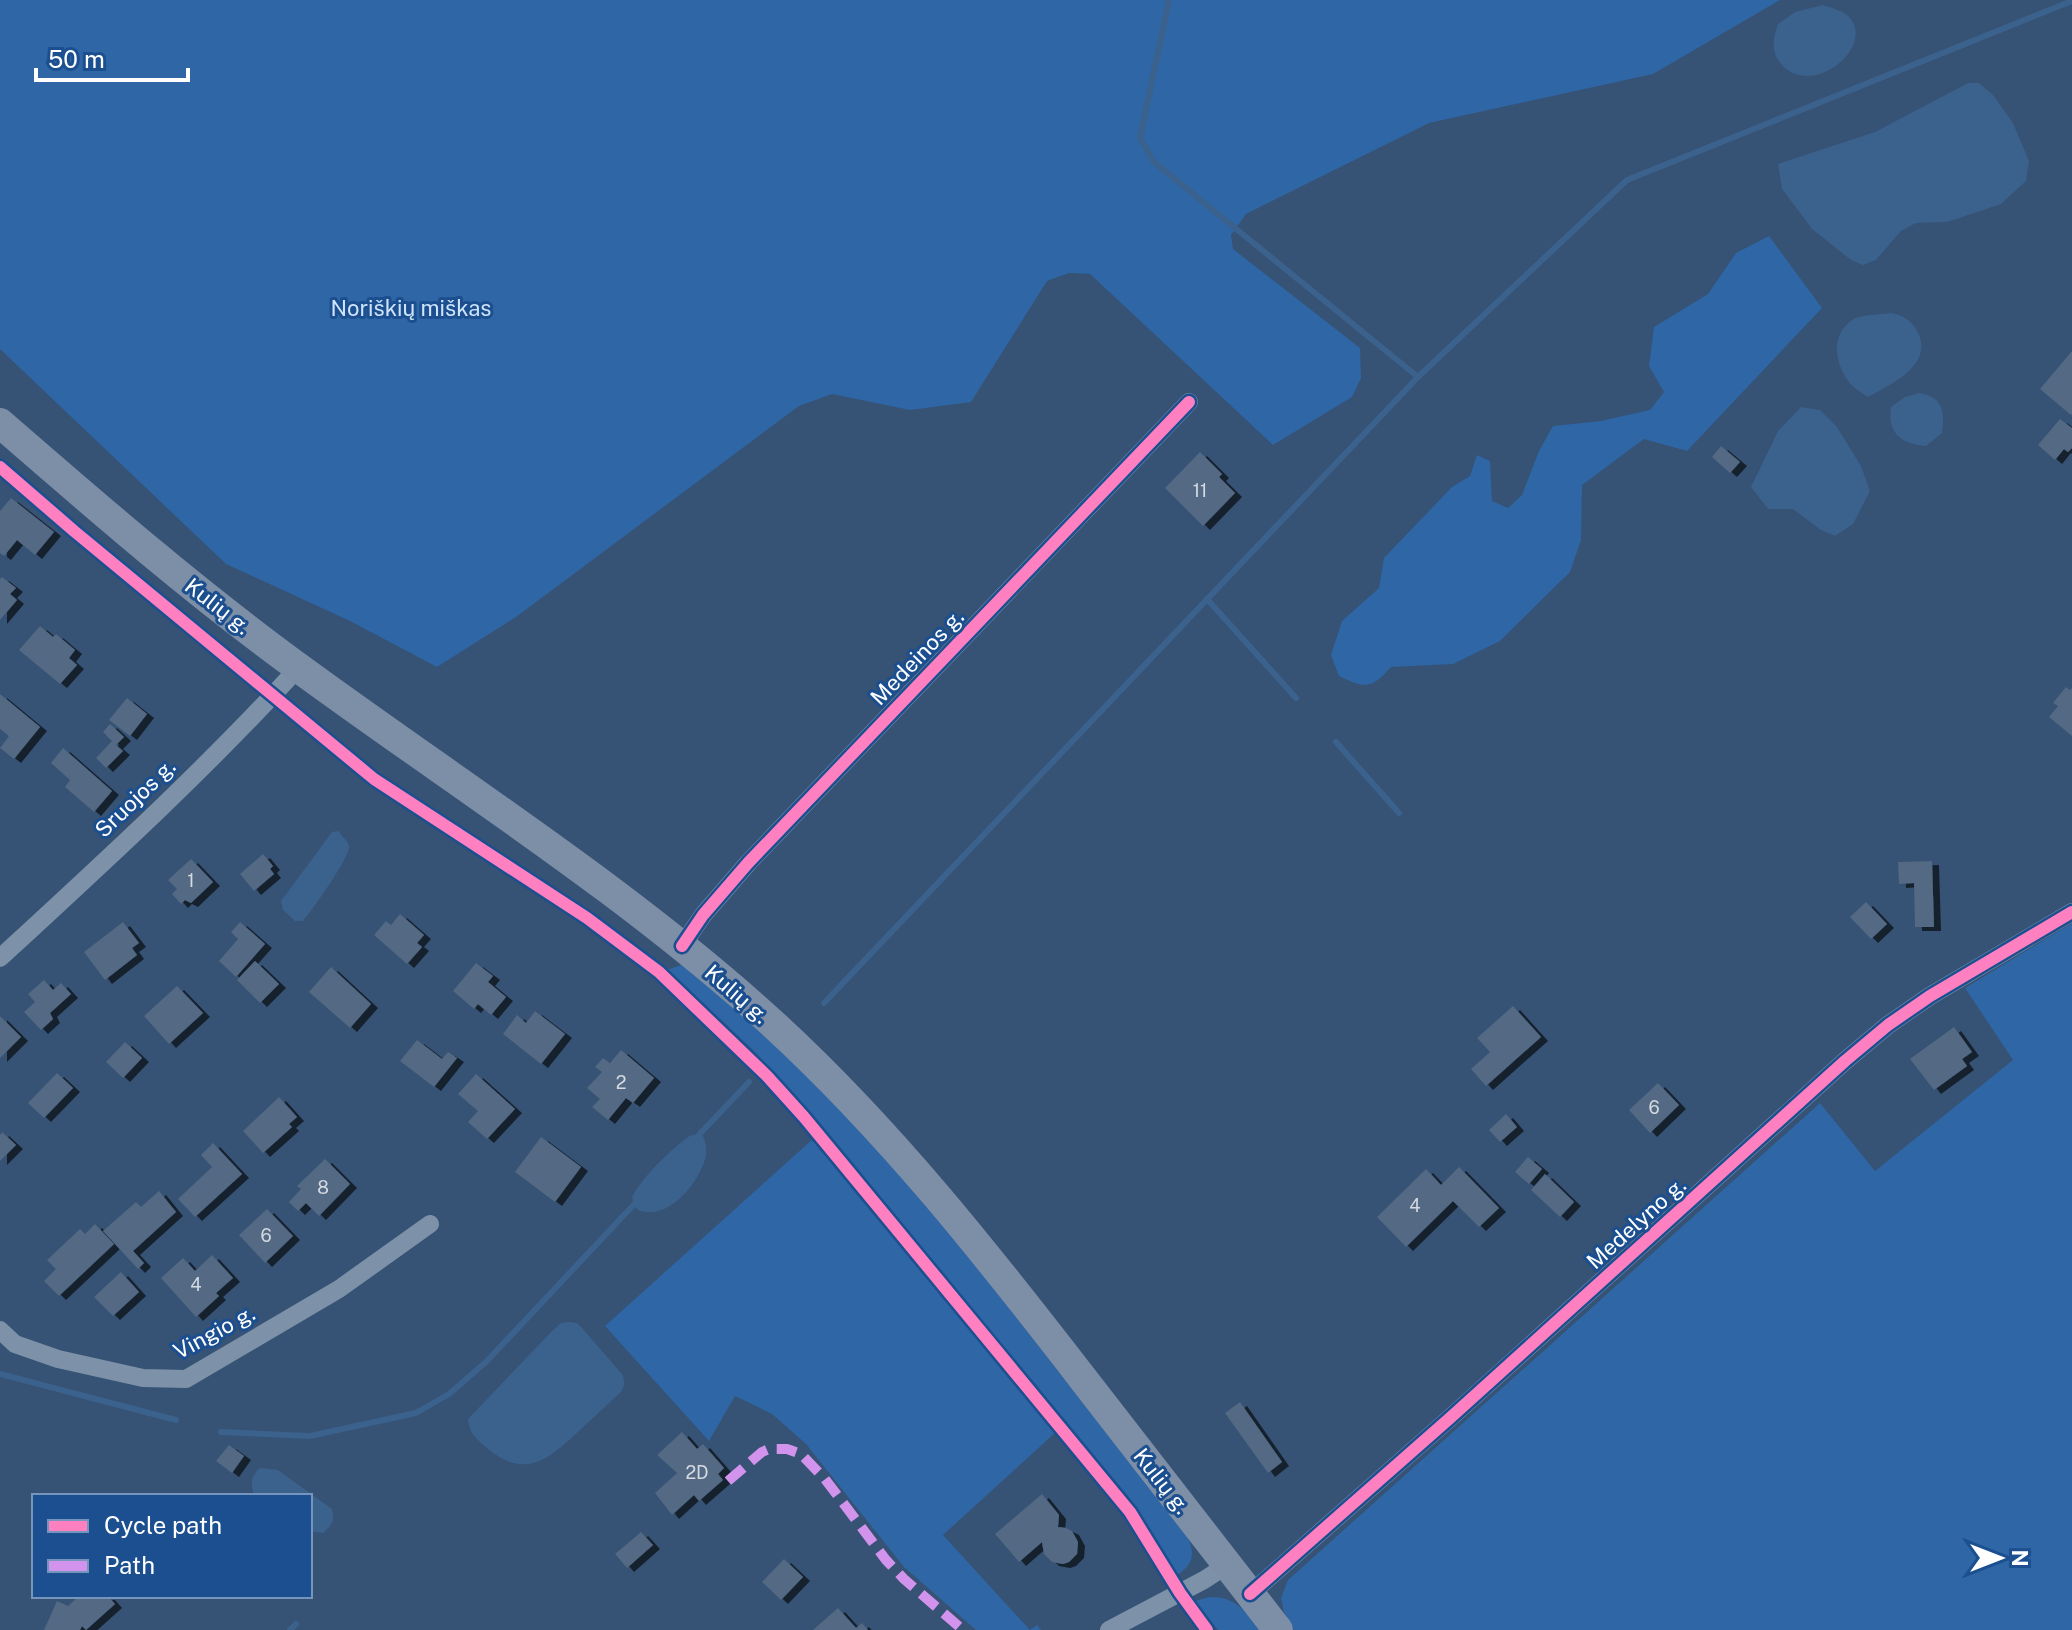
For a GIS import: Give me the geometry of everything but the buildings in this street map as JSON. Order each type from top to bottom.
[{"type":"main road","name":"Kulių g.","points":[[0,423],[193,588],[298,668],[616,895],[682,946],[831,1079],[935,1193],[1278,1630]]},
{"type":"street","name":"Medeinos g.","points":[[682,946],[703,915],[748,863],[1189,402]]},
{"type":"street","name":"Sruojos g.","points":[[0,958],[129,838],[298,668]]},
{"type":"street","name":"Medelyno g.","points":[[1250,1594],[1888,1025],[1930,996],[2072,912]]},
{"type":"street","name":"Vingio g.","points":[[0,1330],[15,1344],[58,1359],[143,1378],[186,1379],[339,1289],[430,1224]]},
{"type":"street","points":[[1109,1630],[1227,1565]]},
{"type":"green space","name":"Noriškių miškas","points":[[0,0],[1780,0],[1653,74],[1429,123],[1246,214],[1231,235],[1233,249],[1360,348],[1361,378],[1352,397],[1273,445],[1090,274],[1069,273],[1047,281],[971,402],[910,410],[832,394],[799,406],[516,617],[437,667],[350,621],[226,564],[0,349]]},
{"type":"green space","points":[[1769,236],[1822,308],[1687,451],[1644,439],[1582,485],[1581,540],[1570,572],[1500,641],[1453,664],[1391,667],[1379,680],[1368,685],[1339,676],[1331,655],[1342,621],[1379,588],[1384,558],[1452,487],[1470,476],[1477,455],[1490,461],[1492,501],[1508,508],[1522,495],[1539,451],[1553,426],[1601,421],[1650,410],[1664,392],[1649,366],[1654,327],[1708,294],[1736,253]]},
{"type":"green space","points":[[2072,923],[2072,1630],[1294,1630],[1284,1612],[1281,1598],[1288,1580],[1820,1103],[1875,1171],[2013,1060],[1965,988]]},
{"type":"green space","points":[[681,965],[788,1056],[919,1193],[1187,1536],[1192,1558],[1182,1572],[1169,1580],[1129,1518],[1056,1432],[943,1535],[1030,1630],[976,1630],[904,1567],[806,1444],[772,1414],[735,1396],[709,1441],[605,1326],[824,1129],[753,1050],[667,970]]},
{"type":"green space","points":[[1209,1597],[1233,1602],[1260,1630],[1218,1630],[1195,1601]]},
{"type":"shaded area","points":[[1823,5],[1851,19],[1856,31],[1854,43],[1836,66],[1823,73],[1809,76],[1795,74],[1782,65],[1774,50],[1778,24],[1795,12]]},
{"type":"shaded area","points":[[1968,83],[1979,83],[1993,95],[2013,123],[2029,161],[2026,181],[2001,204],[1947,222],[1916,223],[1901,231],[1876,260],[1863,265],[1851,260],[1812,229],[1782,189],[1778,164],[1875,132]]},
{"type":"shaded area","points":[[1890,313],[1914,325],[1921,341],[1921,352],[1909,371],[1868,397],[1852,386],[1843,373],[1838,357],[1838,341],[1845,326],[1852,320]]},
{"type":"shaded area","points":[[1919,393],[1938,402],[1943,418],[1942,433],[1926,446],[1903,440],[1891,424],[1891,407],[1905,397]]},
{"type":"shaded area","points":[[1801,407],[1820,410],[1837,427],[1861,466],[1870,491],[1853,524],[1835,536],[1821,530],[1793,509],[1768,509],[1751,487],[1778,431]]},
{"type":"shaded area","points":[[338,831],[349,846],[344,861],[308,915],[303,921],[295,921],[283,910],[281,901],[332,832]]},
{"type":"shaded area","points":[[691,1135],[703,1136],[706,1143],[706,1155],[693,1184],[668,1207],[649,1212],[638,1210],[632,1197],[643,1180]]},
{"type":"shaded area","points":[[570,1322],[582,1328],[622,1374],[624,1383],[621,1392],[547,1457],[526,1464],[502,1458],[474,1436],[468,1419],[553,1330],[561,1323]]},
{"type":"shaded area","points":[[260,1468],[278,1470],[311,1494],[254,1494],[254,1475]]},
{"type":"shaded area","points":[[312,1495],[332,1509],[333,1520],[323,1533],[312,1531]]},
{"type":"waterway","points":[[1169,0],[1140,138],[1154,162],[1418,377]]},
{"type":"waterway","points":[[824,1003],[1418,377],[1627,180],[2072,1]]},
{"type":"waterway","points":[[1207,599],[1296,698]]},
{"type":"waterway","points":[[1336,742],[1399,813]]},
{"type":"waterway","points":[[694,1140],[749,1082]]},
{"type":"waterway","points":[[221,1432],[310,1436],[416,1413],[449,1394],[486,1362],[640,1198]]},
{"type":"waterway","points":[[0,1374],[176,1420]]},
{"type":"waterway","points":[[290,1630],[296,1624]]},
{"type":"marked path","points":[[728,1481],[769,1449],[787,1449],[801,1454],[825,1479],[886,1560],[963,1630]]},
{"type":"cycle path","points":[[682,946],[703,915],[748,863],[1189,402]]},
{"type":"cycle path","points":[[0,467],[374,779],[587,918],[659,972],[767,1076],[1130,1512],[1207,1630]]},
{"type":"cycle path","points":[[1250,1594],[1888,1025],[1930,996],[2072,912]]}]
